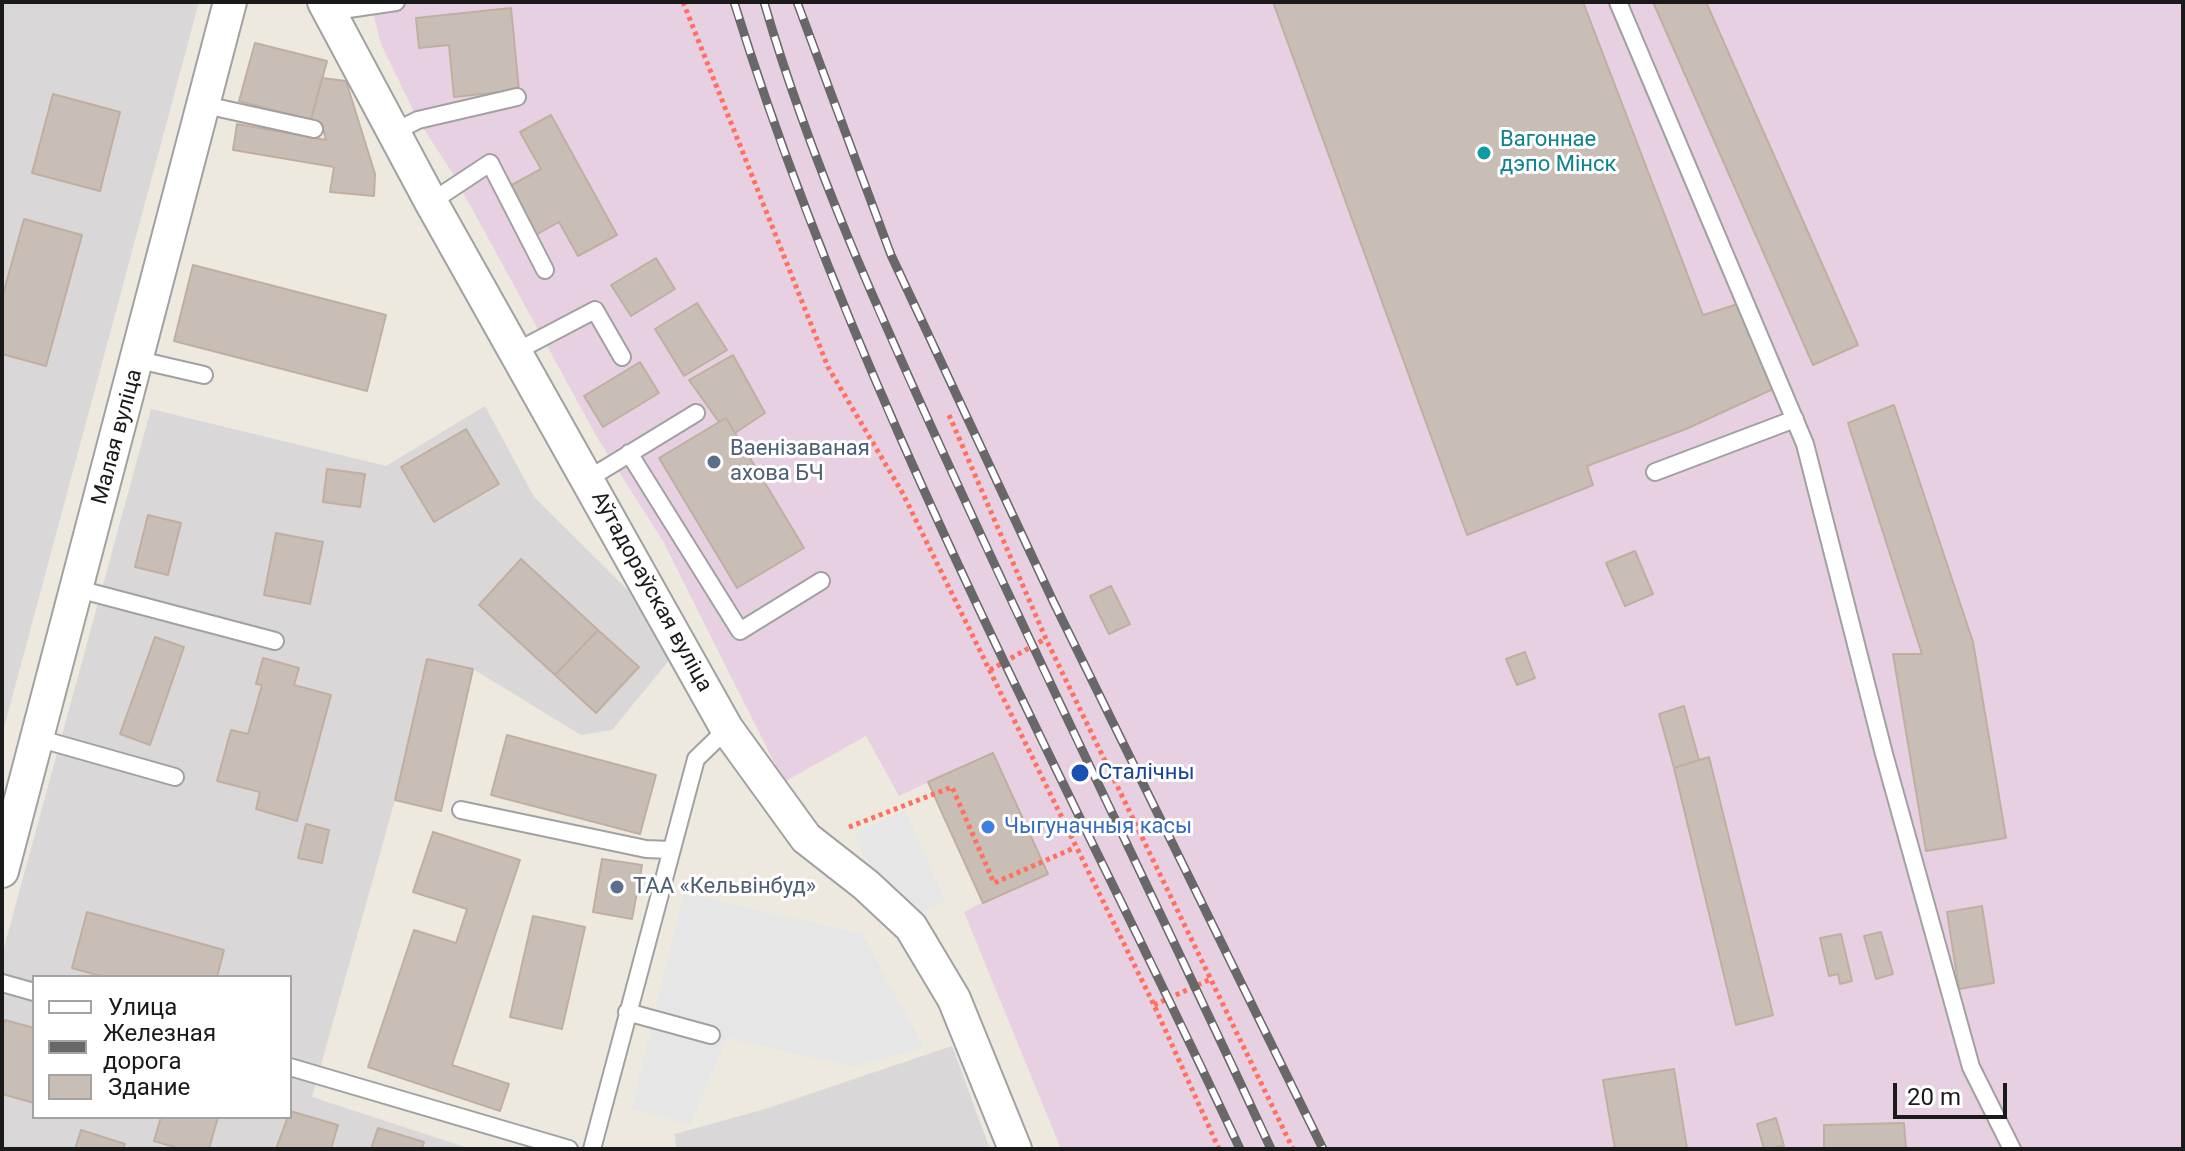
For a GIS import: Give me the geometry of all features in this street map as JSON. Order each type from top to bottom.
[{"type":"street","name":"Малая вуліца","points":[[2,871],[139,360],[230,2]]},
{"type":"street","name":"Аўтадораўская вуліца","points":[[326,7],[431,202],[727,729],[806,838],[866,885],[911,927],[954,999],[1015,1149]]},
{"type":"lane","points":[[326,7],[396,2]]},
{"type":"lane","points":[[1618,2],[1805,444],[1884,754],[1971,1067],[2012,1149]]},
{"type":"lane","points":[[394,132],[418,120],[517,97]]},
{"type":"lane","points":[[205,105],[314,129]]},
{"type":"lane","points":[[431,202],[490,163],[545,270]]},
{"type":"lane","points":[[515,352],[595,310],[622,357]]},
{"type":"lane","points":[[139,360],[204,375]]},
{"type":"lane","points":[[588,479],[696,413]]},
{"type":"lane","points":[[1655,472],[1795,419]]},
{"type":"lane","points":[[629,453],[740,631],[821,581]]},
{"type":"lane","points":[[78,589],[275,641]]},
{"type":"lane","points":[[592,1149],[696,759],[727,729]]},
{"type":"lane","points":[[37,738],[175,777]]},
{"type":"lane","points":[[461,810],[646,849],[670,850]]},
{"type":"lane","points":[[2,983],[32,991]]},
{"type":"lane","points":[[627,1012],[711,1035]]},
{"type":"lane","points":[[292,1068],[569,1149]]},
{"type":"path","points":[[683,2],[725,100],[828,367],[902,492],[1074,848],[1154,1005],[1219,1149]]},
{"type":"path","points":[[949,415],[1046,639],[1293,1149]]},
{"type":"path","points":[[990,670],[1046,639]]},
{"type":"path","points":[[878,818],[952,787],[994,883],[1074,848]]},
{"type":"path","points":[[1154,1005],[1211,979]]},
{"type":"shaded area","points":[[2,2],[199,2],[2,735]]},
{"type":"shaded area","points":[[370,2],[2183,2],[2183,1149],[1061,1149],[964,912],[983,902],[929,782],[899,796],[866,736],[784,782],[663,541],[598,439],[453,174],[418,120],[381,44]]},
{"type":"shaded area","points":[[485,406],[534,497],[652,614],[671,658],[612,730],[581,735],[473,669],[427,659],[395,800],[312,1097],[471,1149],[2,1149],[2,955],[151,409],[386,466]]},
{"type":"shaded area","points":[[905,810],[946,902],[917,914],[864,857],[855,833]]},
{"type":"shaded area","points":[[684,893],[862,934],[924,1047],[854,1067],[727,1038],[690,1125],[631,1109]]},
{"type":"shaded area","points":[[952,1046],[990,1149],[676,1149],[675,1134],[765,1109]]},
{"type":"building","name":"Вагоннае дэпо Мінск","points":[[1273,2],[1583,2],[1703,315],[1738,304],[1773,389],[1686,429],[1587,466],[1593,485],[1467,535]]},
{"type":"building","points":[[1653,2],[1706,2],[1858,345],[1813,365]]},
{"type":"building","points":[[511,8],[519,90],[454,97],[449,45],[419,48],[416,18]]},
{"type":"building","points":[[255,43],[327,61],[311,120],[239,101]]},
{"type":"building","points":[[322,78],[346,81],[375,174],[374,196],[330,192],[334,167],[233,150],[237,124],[326,140],[322,124],[311,120]]},
{"type":"building","points":[[53,94],[120,112],[100,191],[32,173]]},
{"type":"building","points":[[551,115],[617,235],[578,256],[559,222],[532,237],[506,188],[541,169],[520,132]]},
{"type":"building","points":[[24,219],[82,235],[46,366],[2,354],[2,298]]},
{"type":"building","points":[[656,258],[675,289],[631,316],[611,285]]},
{"type":"building","points":[[193,265],[386,315],[367,391],[174,341]]},
{"type":"building","points":[[697,303],[727,350],[684,376],[655,329]]},
{"type":"building","points":[[733,355],[765,413],[735,433],[726,418],[719,422],[689,380]]},
{"type":"building","points":[[640,362],[659,393],[603,427],[584,396]]},
{"type":"building","points":[[1894,405],[1973,642],[2006,838],[1926,851],[1893,654],[1922,654],[1848,423]]},
{"type":"building","points":[[726,418],[804,548],[737,588],[659,458]]},
{"type":"building","points":[[466,429],[499,484],[434,522],[401,467]]},
{"type":"building","points":[[327,469],[365,474],[360,507],[323,502]]},
{"type":"building","points":[[148,515],[181,523],[168,575],[135,567]]},
{"type":"building","points":[[276,533],[323,542],[310,604],[264,595]]},
{"type":"building","points":[[1635,551],[1653,594],[1625,606],[1606,563]]},
{"type":"building","points":[[521,559],[598,630],[555,675],[479,605]]},
{"type":"building","points":[[1111,586],[1130,624],[1109,634],[1090,596]]},
{"type":"building","points":[[598,630],[639,667],[596,713],[555,675]]},
{"type":"building","points":[[155,637],[184,647],[150,745],[120,734]]},
{"type":"building","points":[[1525,652],[1535,678],[1517,685],[1506,659]]},
{"type":"building","points":[[263,658],[299,668],[294,685],[331,695],[297,821],[256,809],[260,792],[217,781],[231,730],[248,734],[262,685],[256,684]]},
{"type":"building","points":[[427,659],[473,669],[441,811],[395,800]]},
{"type":"building","points":[[1684,706],[1699,760],[1674,768],[1659,714]]},
{"type":"building","points":[[507,735],[656,775],[640,834],[491,795]]},
{"type":"building","name":"Чыгуначныя касы","points":[[993,753],[1048,874],[983,903],[928,782]]},
{"type":"building","points":[[1709,757],[1773,1015],[1736,1025],[1674,768]]},
{"type":"building","points":[[306,824],[329,830],[322,863],[298,858]]},
{"type":"building","points":[[433,832],[520,860],[452,1065],[509,1084],[500,1111],[368,1067],[414,930],[456,943],[467,909],[413,892]]},
{"type":"building","points":[[602,859],[642,865],[632,919],[593,912]]},
{"type":"building","points":[[1982,906],[1994,983],[1959,989],[1947,912]]},
{"type":"building","points":[[87,912],[224,950],[218,975],[97,975],[72,968]]},
{"type":"building","points":[[533,916],[585,927],[562,1029],[510,1017]]},
{"type":"building","points":[[1881,932],[1893,974],[1876,979],[1864,936]]},
{"type":"building","points":[[1841,934],[1852,981],[1840,984],[1838,974],[1829,976],[1820,938]]},
{"type":"building","points":[[5,1020],[32,1027],[32,1102],[2,1094],[2,1031]]},
{"type":"building","points":[[1674,1069],[1687,1149],[1615,1149],[1603,1080]]},
{"type":"building","points":[[292,1112],[338,1125],[331,1149],[276,1149],[287,1119],[292,1119]]},
{"type":"building","points":[[1776,1118],[1784,1146],[1764,1149],[1757,1124]]},
{"type":"building","points":[[160,1119],[217,1119],[209,1149],[181,1149],[154,1141]]},
{"type":"building","points":[[1904,1123],[1906,1149],[1824,1149],[1824,1125]]},
{"type":"building","points":[[378,1128],[424,1142],[422,1149],[371,1149]]},
{"type":"building","points":[[81,1130],[125,1144],[123,1149],[75,1149]]},
{"type":"railway","points":[[734,2],[784,151],[840,297],[902,441],[967,584],[1240,1149]]},
{"type":"railway","points":[[764,2],[825,181],[899,355],[1271,1149]]},
{"type":"railway","points":[[797,2],[891,255],[1053,601],[1323,1149]]},
{"type":"place","name":"Вагоннае дэпо Мінск","points":[[1484,153]]},
{"type":"place","name":"Ваенізаваная ахова БЧ","points":[[714,462]]},
{"type":"place","name":"Сталічны","points":[[1080,773]]},
{"type":"place","name":"Чыгуначныя касы","points":[[988,827]]},
{"type":"place","name":"ТАА «Кельвінбуд»","points":[[617,887]]}]
